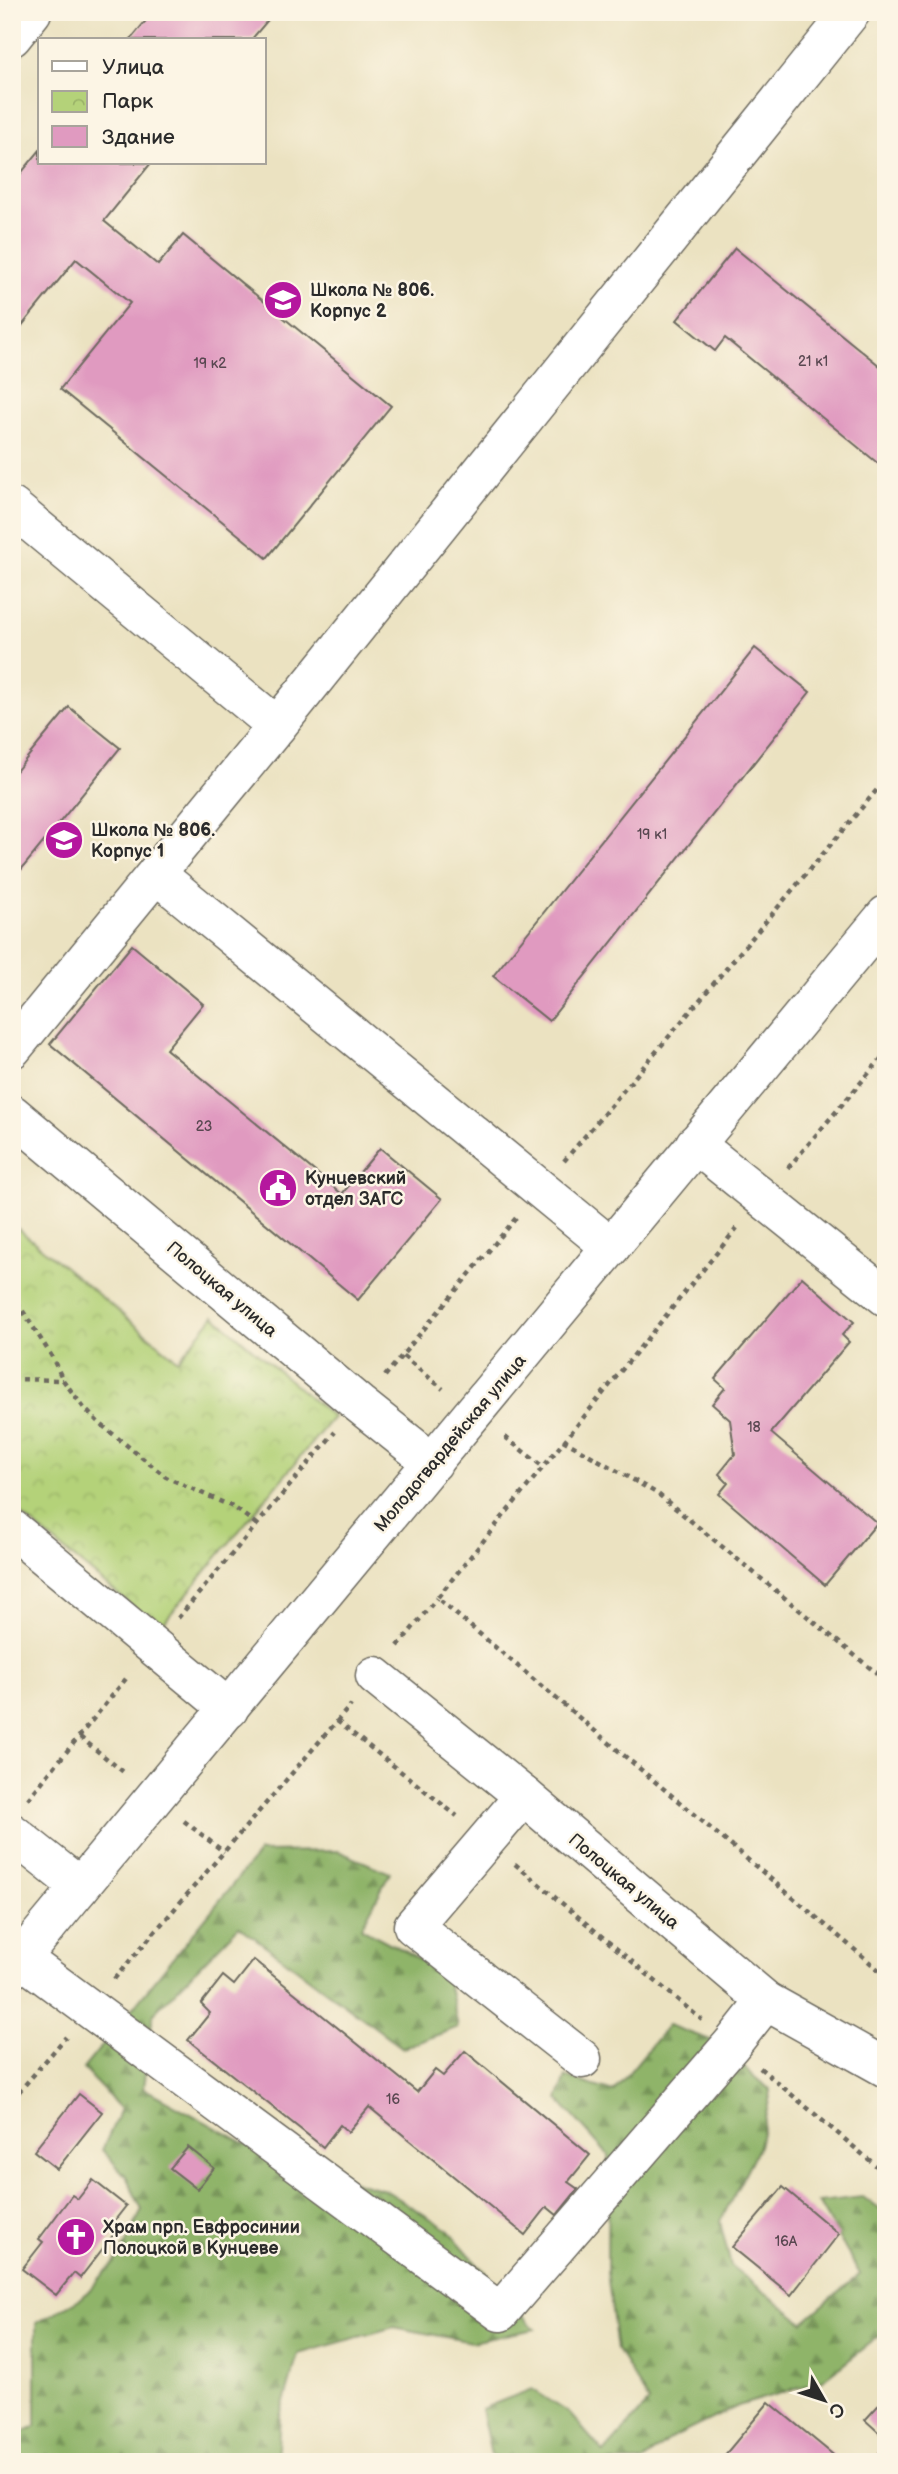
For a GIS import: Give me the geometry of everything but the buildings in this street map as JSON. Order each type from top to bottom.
[{"type":"street","points":[[12,37],[32,12]]},
{"type":"street","points":[[12,1049],[277,726],[851,12]]},
{"type":"street","points":[[12,507],[277,726]]},
{"type":"street","points":[[156,874],[611,1247]]},
{"type":"street","name":"Молодогвардейская улица","points":[[17,1964],[886,915]]},
{"type":"street","name":"Полоцкая улица","points":[[12,1114],[433,1463]]},
{"type":"street","points":[[695,1144],[886,1297]]},
{"type":"street","points":[[12,1529],[229,1709]]},
{"type":"street","name":"Полоцкая улица","points":[[375,1676],[524,1796],[766,2001],[886,2067]]},
{"type":"street","points":[[524,1796],[413,1926],[582,2059]]},
{"type":"street","points":[[17,1821],[80,1888]]},
{"type":"street","points":[[17,1964],[88,2010],[500,2312],[732,2045],[766,2001]]},
{"type":"path","points":[[153,1646],[402,1356],[886,779]]},
{"type":"path","points":[[886,1053],[762,1198],[437,1598],[886,1976]]},
{"type":"path","points":[[12,1294],[51,1355],[63,1380],[84,1408],[166,1477],[235,1508],[256,1524]]},
{"type":"path","points":[[12,1379],[63,1380]]},
{"type":"path","points":[[563,1440],[658,1494],[886,1681]]},
{"type":"path","points":[[17,1821],[121,1685]]},
{"type":"path","points":[[12,2101],[337,1721],[486,1839],[886,2174]]},
{"type":"green space","points":[[12,1224],[178,1360],[214,1316],[333,1417],[159,1628],[12,1507]]},
{"type":"green space","points":[[338,1851],[390,1873],[361,1928],[446,1973],[458,2027],[403,2048],[239,1926],[153,2014],[143,2088],[275,2160],[385,2190],[447,2229],[535,2329],[471,2342],[394,2327],[298,2354],[280,2416],[277,2462],[12,2462],[12,2437],[36,2426],[36,2323],[83,2297],[120,2256],[142,2210],[126,2176],[102,2150],[121,2109],[83,2069],[259,1852]]},
{"type":"green space","points":[[668,2025],[713,2041],[771,2091],[759,2146],[720,2222],[731,2266],[803,2322],[860,2274],[818,2202],[863,2197],[886,2214],[886,2331],[822,2381],[738,2406],[670,2439],[642,2462],[505,2462],[491,2455],[481,2409],[532,2389],[569,2413],[604,2453],[649,2402],[617,2350],[607,2272],[608,2155],[558,2099],[566,2077],[613,2092]]},
{"type":"place","name":"Школа № 806. Корпус 2","points":[[283,300]]},
{"type":"place","name":"Школа № 806. Корпус 1","points":[[64,840]]},
{"type":"place","name":"Кунцевский отдел ЗАГС","points":[[278,1188]]},
{"type":"place","name":"Храм прп. Евфросинии Полоцкой в Кунцеве","points":[[76,2237]]}]
